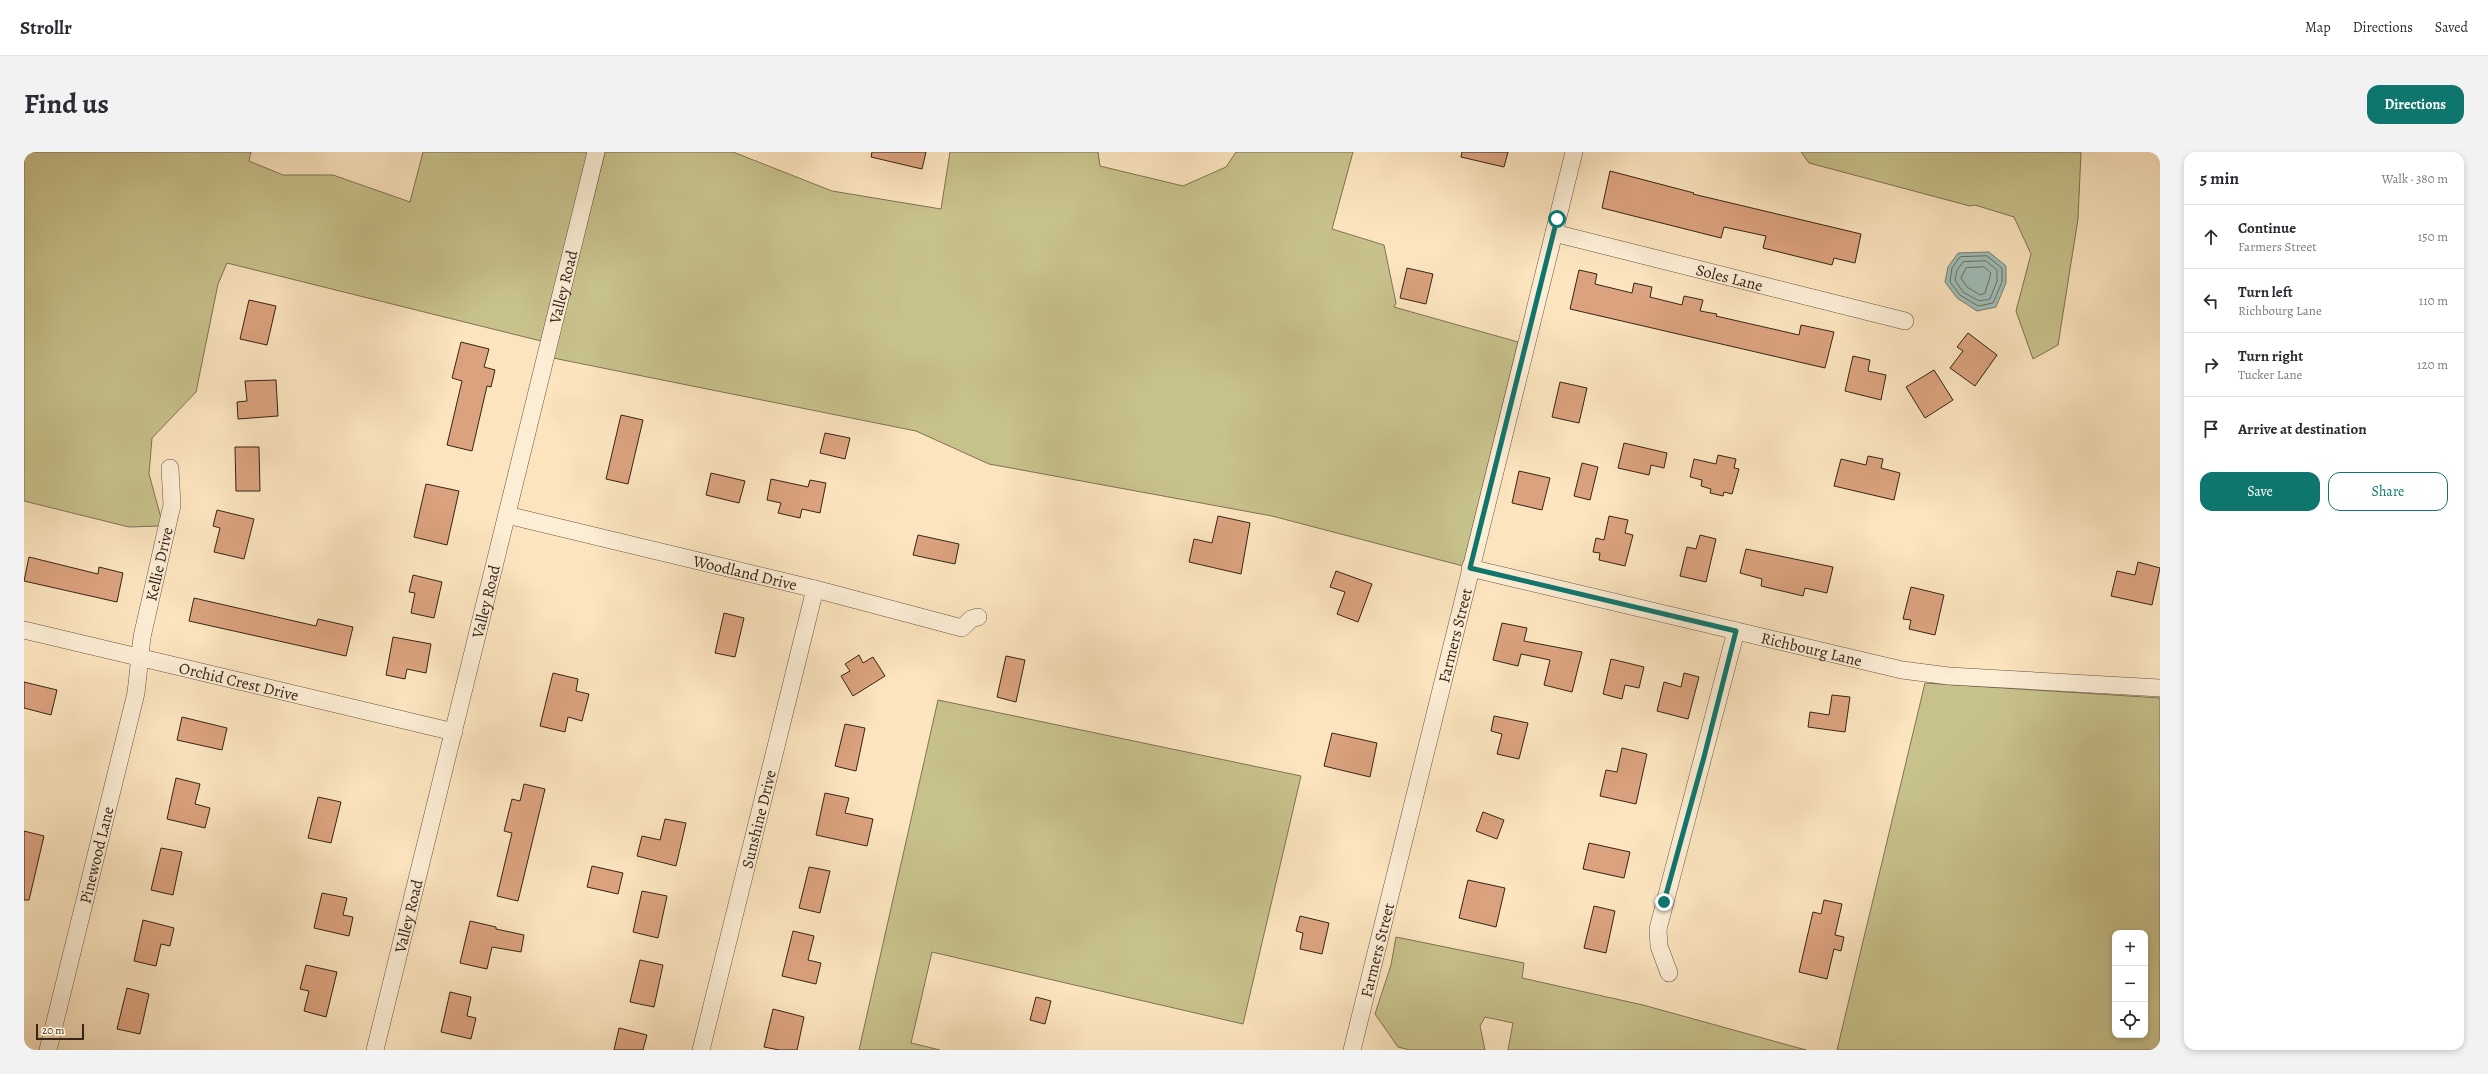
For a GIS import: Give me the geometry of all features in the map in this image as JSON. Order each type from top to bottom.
[{"type":"street","name":"Valley Road","points":[[375,1050],[596,152]]},
{"type":"street","name":"Farmers Street","points":[[1352,1050],[1574,152]]},
{"type":"street","name":"Soles Lane","points":[[1554,233],[1905,321]]},
{"type":"street","name":"Kellie Drive","points":[[141,660],[142,637],[172,505],[170,468]]},
{"type":"street","name":"Woodland Drive","points":[[507,515],[815,589],[934,619],[954,627],[962,628],[971,619],[978,617]]},
{"type":"street","name":"Richbourg Lane","points":[[1470,568],[1902,670],[1948,676],[2160,688]]},
{"type":"street","name":"Sunshine Drive","points":[[701,1050],[815,589]]},
{"type":"street","name":"Orchid Crest Drive","points":[[24,630],[141,660],[454,732]]},
{"type":"street","points":[[1669,973],[1659,946],[1658,929],[1736,631]]},
{"type":"street","name":"Pinewood Lane","points":[[48,1050],[136,693],[141,660]]},
{"type":"shaded area","points":[[24,152],[251,152],[249,161],[283,175],[333,175],[410,202],[423,152],[588,152],[541,341],[227,263],[218,284],[196,392],[152,438],[149,474],[161,518],[160,526],[129,527],[24,501]]},
{"type":"shaded area","points":[[605,152],[733,152],[832,191],[941,209],[950,152],[1098,152],[1100,166],[1183,186],[1226,167],[1236,152],[1353,152],[1332,229],[1384,245],[1396,303],[1394,307],[1518,342],[1463,566],[1272,516],[989,464],[916,431],[553,358]]},
{"type":"shaded area","points":[[1801,152],[2081,152],[2078,219],[2058,345],[2033,359],[2016,311],[2031,254],[2014,217],[1975,205],[1970,206],[1809,163]]},
{"type":"shaded area","points":[[1925,683],[2160,698],[2160,1050],[1837,1050]]},
{"type":"shaded area","points":[[938,700],[1301,776],[1243,1024],[932,952],[911,1043],[940,1050],[859,1050]]},
{"type":"shaded area","points":[[1396,937],[1524,963],[1522,978],[1643,1005],[1806,1050],[1508,1050],[1513,1023],[1485,1017],[1480,1026],[1485,1050],[1410,1050],[1398,1047],[1375,1014],[1391,965]]},
{"type":"water","points":[[1989,252],[2006,266],[2006,283],[1996,307],[1977,311],[1957,298],[1945,282],[1948,267],[1958,253]]},
{"type":"building","points":[[872,152],[926,152],[922,169],[871,157]]},
{"type":"building","points":[[1462,152],[1508,152],[1504,167],[1461,157]]},
{"type":"building","points":[[1610,171],[1694,193],[1693,194],[1861,234],[1855,263],[1834,258],[1832,265],[1763,248],[1766,236],[1724,227],[1721,238],[1602,208]]},
{"type":"building","points":[[1407,268],[1433,274],[1426,304],[1400,298]]},
{"type":"building","points":[[1579,270],[1597,274],[1595,284],[1632,293],[1634,283],[1652,287],[1650,297],[1682,305],[1684,296],[1703,300],[1700,311],[1717,314],[1716,316],[1799,335],[1801,325],[1834,332],[1825,368],[1570,309]]},
{"type":"building","points":[[249,300],[276,306],[267,345],[240,339]]},
{"type":"building","points":[[1968,333],[1997,355],[1975,386],[1950,368],[1963,351],[1957,347]]},
{"type":"building","points":[[461,342],[489,349],[484,367],[495,370],[491,387],[487,386],[472,451],[447,445],[462,381],[452,378]]},
{"type":"building","points":[[1853,356],[1870,360],[1868,371],[1886,375],[1881,400],[1845,391]]},
{"type":"building","points":[[1934,370],[1953,400],[1925,418],[1906,387]]},
{"type":"building","points":[[276,380],[278,416],[238,419],[237,402],[247,401],[245,381]]},
{"type":"building","points":[[1560,382],[1587,388],[1579,423],[1552,417]]},
{"type":"building","points":[[621,415],[643,420],[628,484],[606,479]]},
{"type":"building","points":[[825,433],[850,438],[845,459],[820,453]]},
{"type":"building","points":[[1624,443],[1667,453],[1664,468],[1651,465],[1649,475],[1618,468]]},
{"type":"building","points":[[235,447],[259,447],[260,491],[236,491]]},
{"type":"building","points":[[1718,455],[1736,459],[1734,468],[1739,469],[1732,494],[1724,492],[1723,496],[1710,493],[1711,489],[1701,486],[1702,480],[1690,477],[1694,459],[1716,464]]},
{"type":"building","points":[[1868,456],[1883,459],[1881,468],[1900,473],[1894,500],[1834,486],[1841,459],[1866,465]]},
{"type":"building","points":[[1582,463],[1598,467],[1590,500],[1574,496]]},
{"type":"building","points":[[1519,471],[1550,478],[1542,510],[1512,503]]},
{"type":"building","points":[[711,473],[745,481],[739,503],[706,495]]},
{"type":"building","points":[[771,479],[808,487],[810,480],[826,483],[820,513],[802,509],[800,518],[778,513],[781,503],[767,500]]},
{"type":"building","points":[[426,484],[459,491],[447,545],[414,537]]},
{"type":"building","points":[[217,510],[254,519],[244,559],[214,552],[220,528],[213,526]]},
{"type":"building","points":[[1218,516],[1250,523],[1241,574],[1189,562],[1194,539],[1212,543]]},
{"type":"building","points":[[1609,516],[1628,520],[1625,533],[1633,535],[1625,566],[1599,560],[1600,553],[1593,552],[1596,538],[1604,540]]},
{"type":"building","points":[[918,535],[959,544],[955,564],[913,555]]},
{"type":"building","points":[[1700,535],[1716,539],[1706,582],[1680,576],[1687,547],[1696,549]]},
{"type":"building","points":[[1746,549],[1833,567],[1827,593],[1805,588],[1803,596],[1761,586],[1762,579],[1740,573]]},
{"type":"building","points":[[29,557],[98,574],[99,567],[123,573],[117,602],[24,581]]},
{"type":"building","points":[[2138,562],[2160,568],[2152,605],[2111,596],[2117,571],[2135,575]]},
{"type":"building","points":[[1336,571],[1372,584],[1358,622],[1337,614],[1345,592],[1330,587]]},
{"type":"building","points":[[413,575],[442,582],[434,618],[411,613],[415,593],[409,592]]},
{"type":"building","points":[[1911,587],[1944,595],[1935,635],[1909,629],[1911,620],[1903,619]]},
{"type":"building","points":[[194,598],[316,626],[318,619],[353,627],[346,656],[189,621]]},
{"type":"building","points":[[724,613],[744,618],[735,657],[715,653]]},
{"type":"building","points":[[1502,623],[1527,628],[1524,641],[1582,652],[1572,692],[1544,685],[1550,660],[1521,654],[1518,666],[1493,660]]},
{"type":"building","points":[[393,637],[431,644],[426,673],[407,669],[405,679],[386,675]]},
{"type":"building","points":[[859,655],[863,663],[873,657],[885,676],[853,696],[841,676],[850,671],[845,664]]},
{"type":"building","points":[[1006,656],[1025,660],[1016,702],[997,697]]},
{"type":"building","points":[[1611,659],[1644,667],[1639,688],[1625,685],[1622,699],[1603,694]]},
{"type":"building","points":[[553,673],[578,679],[576,691],[589,694],[582,721],[568,717],[565,732],[540,726]]},
{"type":"building","points":[[1684,673],[1699,677],[1688,719],[1657,711],[1664,682],[1681,687]]},
{"type":"building","points":[[24,682],[57,690],[51,715],[24,708]]},
{"type":"building","points":[[1832,695],[1850,697],[1845,732],[1808,727],[1810,712],[1829,715]]},
{"type":"building","points":[[1494,716],[1528,723],[1519,759],[1497,754],[1502,734],[1491,731]]},
{"type":"building","points":[[182,717],[227,728],[222,750],[177,740]]},
{"type":"building","points":[[845,724],[865,728],[856,771],[835,766]]},
{"type":"building","points":[[1332,733],[1377,743],[1370,777],[1324,766]]},
{"type":"building","points":[[1622,748],[1647,754],[1636,804],[1600,796],[1606,770],[1617,772]]},
{"type":"building","points":[[176,778],[200,784],[195,804],[210,808],[205,828],[167,819]]},
{"type":"building","points":[[524,784],[545,789],[518,901],[497,896],[512,833],[504,831],[512,799],[520,801]]},
{"type":"building","points":[[825,793],[849,798],[845,813],[873,819],[867,846],[816,835]]},
{"type":"building","points":[[318,797],[341,802],[331,843],[308,838]]},
{"type":"building","points":[[1483,812],[1504,820],[1497,839],[1476,831]]},
{"type":"building","points":[[665,819],[686,823],[676,866],[637,856],[642,836],[660,840]]},
{"type":"building","points":[[24,831],[44,836],[29,900],[24,900]]},
{"type":"building","points":[[1589,843],[1630,852],[1624,878],[1583,869]]},
{"type":"building","points":[[161,848],[182,852],[173,895],[151,890]]},
{"type":"building","points":[[592,866],[623,873],[618,894],[587,887]]},
{"type":"building","points":[[809,867],[830,871],[820,913],[799,908]]},
{"type":"building","points":[[1468,880],[1505,888],[1496,927],[1459,918]]},
{"type":"building","points":[[642,891],[667,896],[658,938],[633,932]]},
{"type":"building","points":[[322,893],[347,898],[343,915],[353,917],[349,936],[314,928]]},
{"type":"building","points":[[1824,900],[1842,904],[1835,935],[1844,937],[1841,951],[1834,949],[1827,979],[1799,972],[1813,912],[1821,914]]},
{"type":"building","points":[[1594,906],[1615,911],[1606,953],[1584,948]]},
{"type":"building","points":[[1300,916],[1329,923],[1322,954],[1300,949],[1303,933],[1296,931]]},
{"type":"building","points":[[143,920],[174,928],[170,946],[161,944],[156,966],[134,961]]},
{"type":"building","points":[[470,921],[496,927],[496,929],[524,935],[521,952],[492,947],[487,969],[460,963]]},
{"type":"building","points":[[793,931],[814,936],[808,960],[821,963],[816,984],[782,976]]},
{"type":"building","points":[[640,960],[663,965],[654,1007],[630,1002]]},
{"type":"building","points":[[306,965],[337,972],[326,1017],[304,1011],[309,991],[300,989]]},
{"type":"building","points":[[127,988],[149,994],[140,1034],[117,1029]]},
{"type":"building","points":[[450,992],[471,997],[467,1016],[476,1018],[471,1039],[441,1032]]},
{"type":"building","points":[[1036,997],[1051,1001],[1045,1024],[1030,1020]]},
{"type":"building","points":[[773,1009],[804,1017],[797,1050],[779,1050],[764,1047]]},
{"type":"building","points":[[619,1028],[647,1035],[643,1050],[614,1050]]},
{"type":"route","points":[[1557,219],[1470,568],[1603,602],[1736,631],[1704,757],[1664,902]]}]
